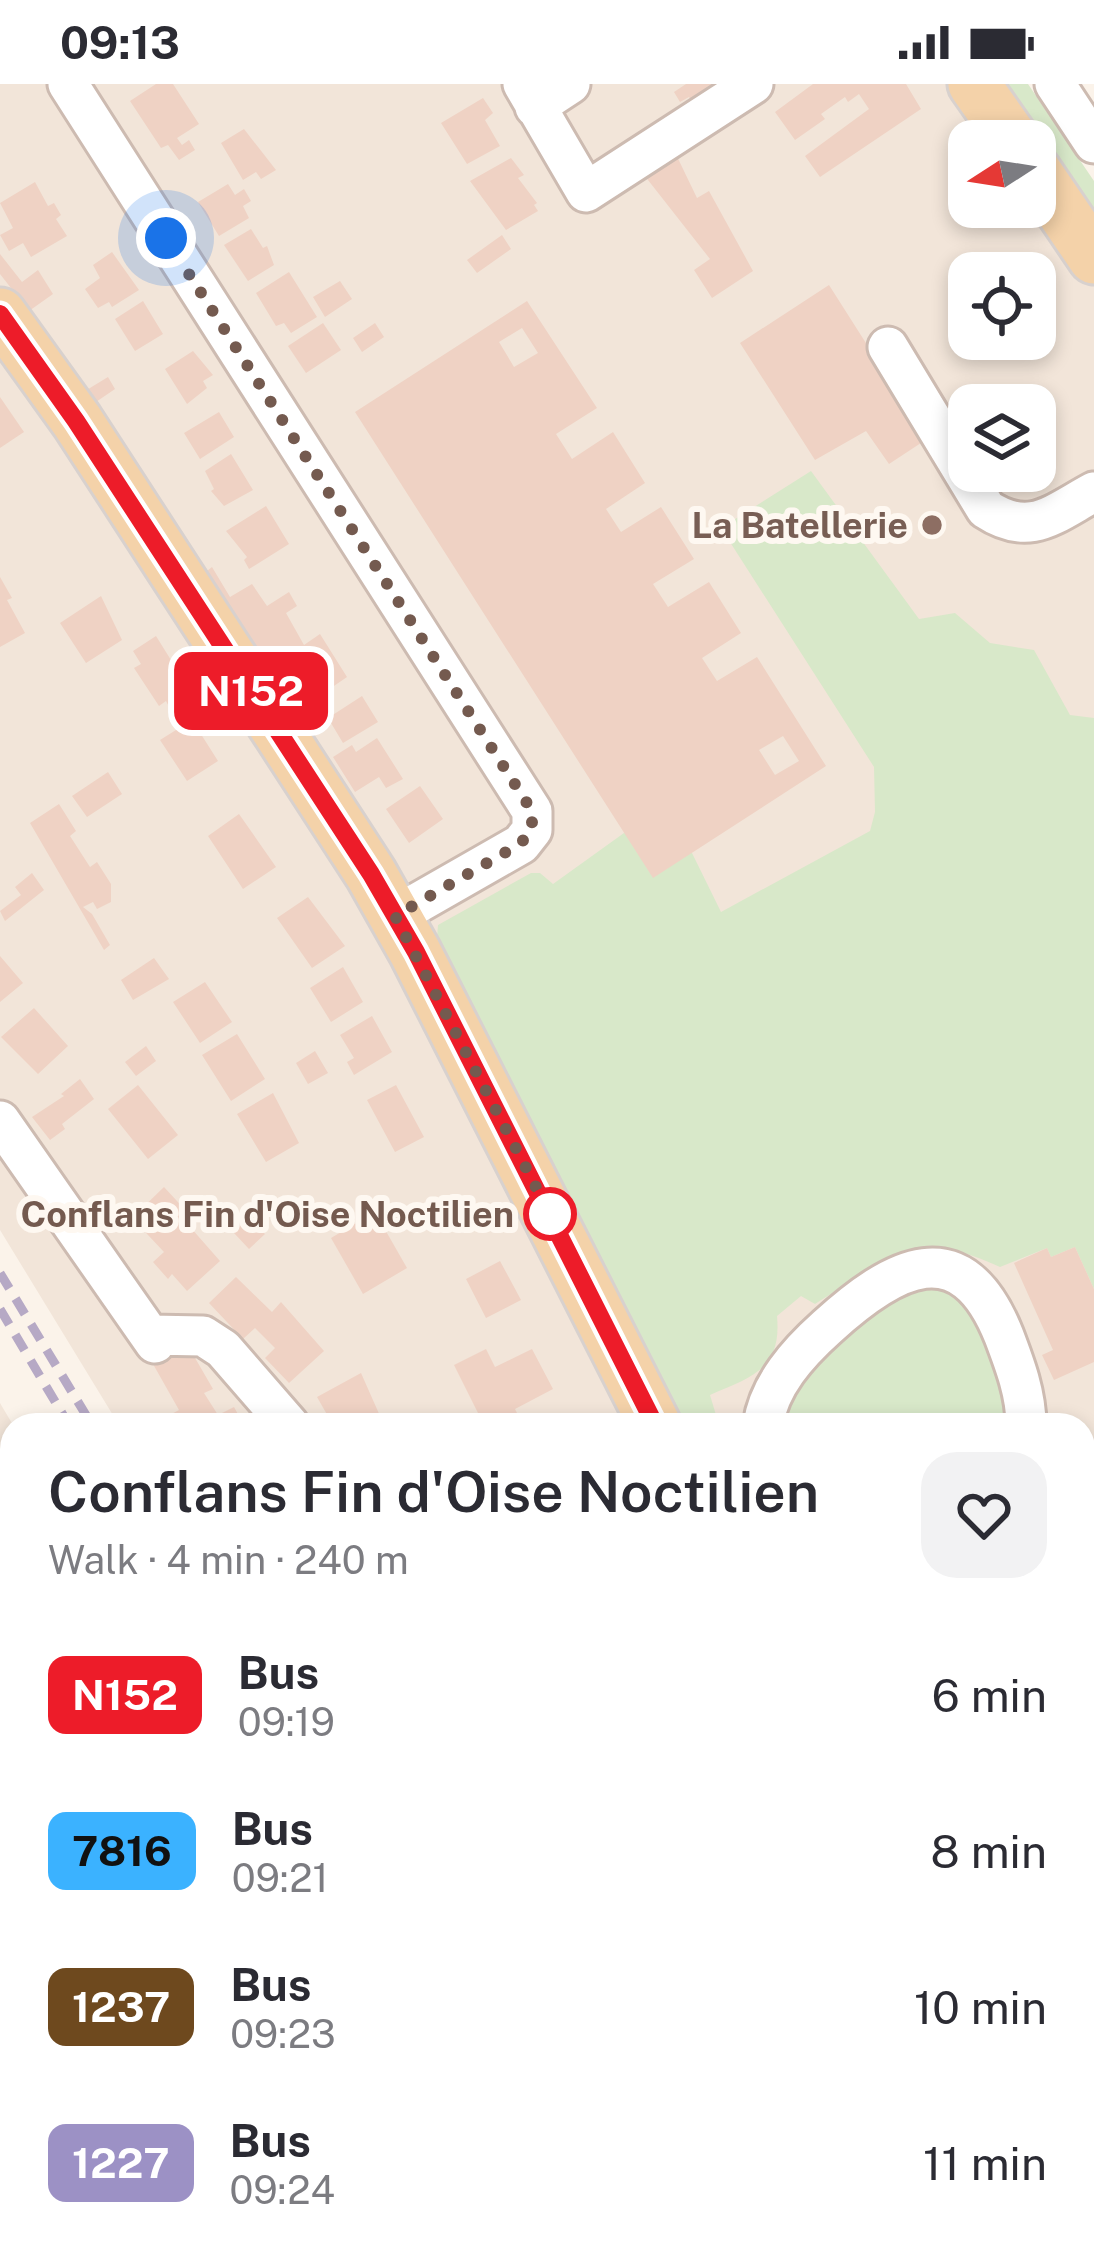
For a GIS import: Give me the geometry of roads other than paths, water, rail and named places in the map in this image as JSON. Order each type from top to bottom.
[{"type":"main road","points":[[974,84],[999,120]]},
{"type":"main road","points":[[1056,202],[1094,259]]},
{"type":"main road","points":[[0,314],[76,421],[395,916],[581,1274],[641,1412]]},
{"type":"street","points":[[68,84],[532,811],[532,830],[520,844],[395,916]]},
{"type":"street","points":[[570,84],[529,95],[586,192],[753,84]]},
{"type":"street","points":[[1055,84],[1094,143]]},
{"type":"street","points":[[889,346],[986,509],[1008,524],[1032,524],[1094,492]]},
{"type":"street","points":[[0,1121],[153,1339],[203,1336],[223,1349],[279,1413]]},
{"type":"street","points":[[767,1413],[776,1387],[796,1356],[862,1295],[887,1278],[913,1269],[946,1270],[976,1285],[995,1313],[1018,1374],[1025,1413]]},
{"type":"railway","points":[[0,1273],[85,1413]]},
{"type":"railway","points":[[0,1309],[62,1413]]},
{"type":"place","name":"La Batellerie","points":[[932,525]]},
{"type":"place","name":"Conflans Fin d'Oise Noctilien","points":[[550,1214]]}]
